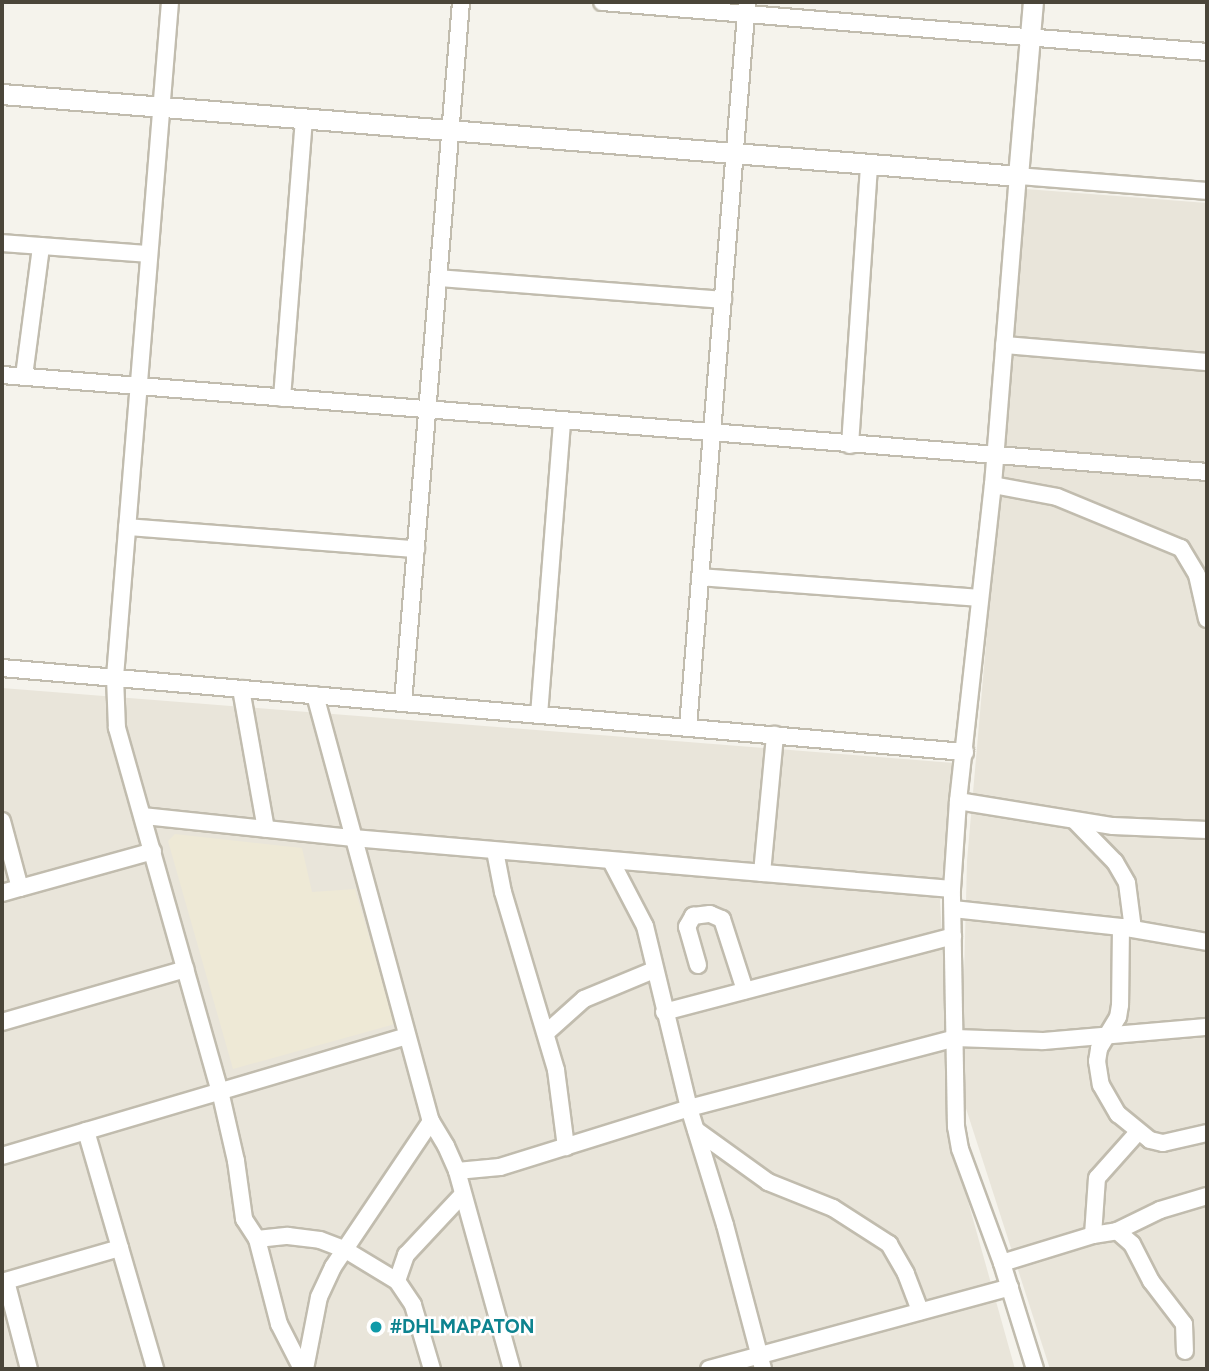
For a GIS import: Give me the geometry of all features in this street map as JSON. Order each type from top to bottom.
[{"type":"street","points":[[170,2],[115,677],[117,728],[220,1091],[236,1161],[241,1209],[257,1239],[279,1324],[303,1369]]},
{"type":"street","points":[[403,703],[461,2]]},
{"type":"street","points":[[602,2],[747,8],[1207,52]]},
{"type":"street","points":[[1032,2],[993,485],[958,801],[952,889],[956,1127],[960,1149],[1010,1287],[1035,1369]]},
{"type":"street","points":[[688,727],[747,8]]},
{"type":"street","points":[[2,94],[1207,191]]},
{"type":"street","points":[[282,398],[304,118]]},
{"type":"street","points":[[850,445],[869,164]]},
{"type":"street","points":[[2,243],[149,254]]},
{"type":"street","points":[[24,376],[41,246]]},
{"type":"street","points":[[438,278],[723,300]]},
{"type":"street","points":[[1004,345],[1207,362]]},
{"type":"street","points":[[2,374],[995,457],[1067,459],[1203,470]]},
{"type":"street","points":[[539,715],[562,421]]},
{"type":"street","points":[[993,485],[1057,497],[1156,535],[1181,548],[1197,575],[1207,618]]},
{"type":"street","points":[[127,527],[416,549]]},
{"type":"street","points":[[700,578],[979,598]]},
{"type":"street","points":[[2,668],[965,752]]},
{"type":"street","points":[[240,689],[266,829]]},
{"type":"street","points":[[315,695],[431,1121],[457,1171],[512,1369]]},
{"type":"street","points":[[762,873],[775,735]]},
{"type":"street","points":[[958,801],[1074,821],[1207,830]]},
{"type":"street","points":[[143,816],[495,851],[952,889]]},
{"type":"street","points":[[2,821],[20,888]]},
{"type":"street","points":[[1074,821],[1115,862],[1127,883],[1127,928],[1120,1005],[1097,1060],[1101,1086],[1118,1114],[1150,1140],[1163,1143],[1207,1133]]},
{"type":"street","points":[[2,892],[153,851]]},
{"type":"street","points":[[495,851],[503,892],[556,1070],[566,1147]]},
{"type":"street","points":[[611,860],[641,915],[689,1108],[761,1361]]},
{"type":"street","points":[[953,909],[1127,928],[1207,942]]},
{"type":"street","points":[[698,965],[687,927],[693,916],[710,914],[722,919],[745,990]]},
{"type":"street","points":[[664,1012],[953,936]]},
{"type":"street","points":[[2,1022],[186,969]]},
{"type":"street","points":[[546,1033],[584,999],[653,970]]},
{"type":"street","points":[[457,1171],[500,1167],[689,1108],[955,1038],[1043,1041],[1105,1038],[1207,1027]]},
{"type":"street","points":[[2,1156],[407,1036]]},
{"type":"street","points":[[303,1369],[319,1297],[344,1249],[431,1121]]},
{"type":"street","points":[[696,1130],[768,1182],[834,1208],[888,1244],[905,1274],[920,1311]]},
{"type":"street","points":[[86,1131],[155,1369]]},
{"type":"street","points":[[1093,1235],[1097,1178],[1138,1132]]},
{"type":"street","points":[[397,1281],[406,1255],[463,1194]]},
{"type":"street","points":[[1002,1264],[1093,1235],[1117,1231],[1160,1210],[1207,1196]]},
{"type":"street","points":[[1117,1231],[1132,1244],[1151,1281],[1184,1324],[1185,1352]]},
{"type":"street","points":[[257,1239],[309,1237],[344,1249],[397,1281],[413,1305],[432,1369]]},
{"type":"street","points":[[29,1369],[4,1282],[120,1248]]},
{"type":"street","points":[[709,1369],[761,1361],[920,1311],[1010,1287]]},
{"type":"shaded area","points":[[1026,189],[1207,203],[1207,1369],[1050,1369],[961,1093],[967,861]]},
{"type":"shaded area","points":[[2,688],[954,763],[940,901],[955,1155],[1015,1369],[2,1369]]},
{"type":"shaded area","points":[[175,834],[302,848],[312,892],[355,889],[395,1024],[233,1069],[168,841]]},
{"type":"place","name":"#DHLMAPATON","points":[[376,1327]]}]
